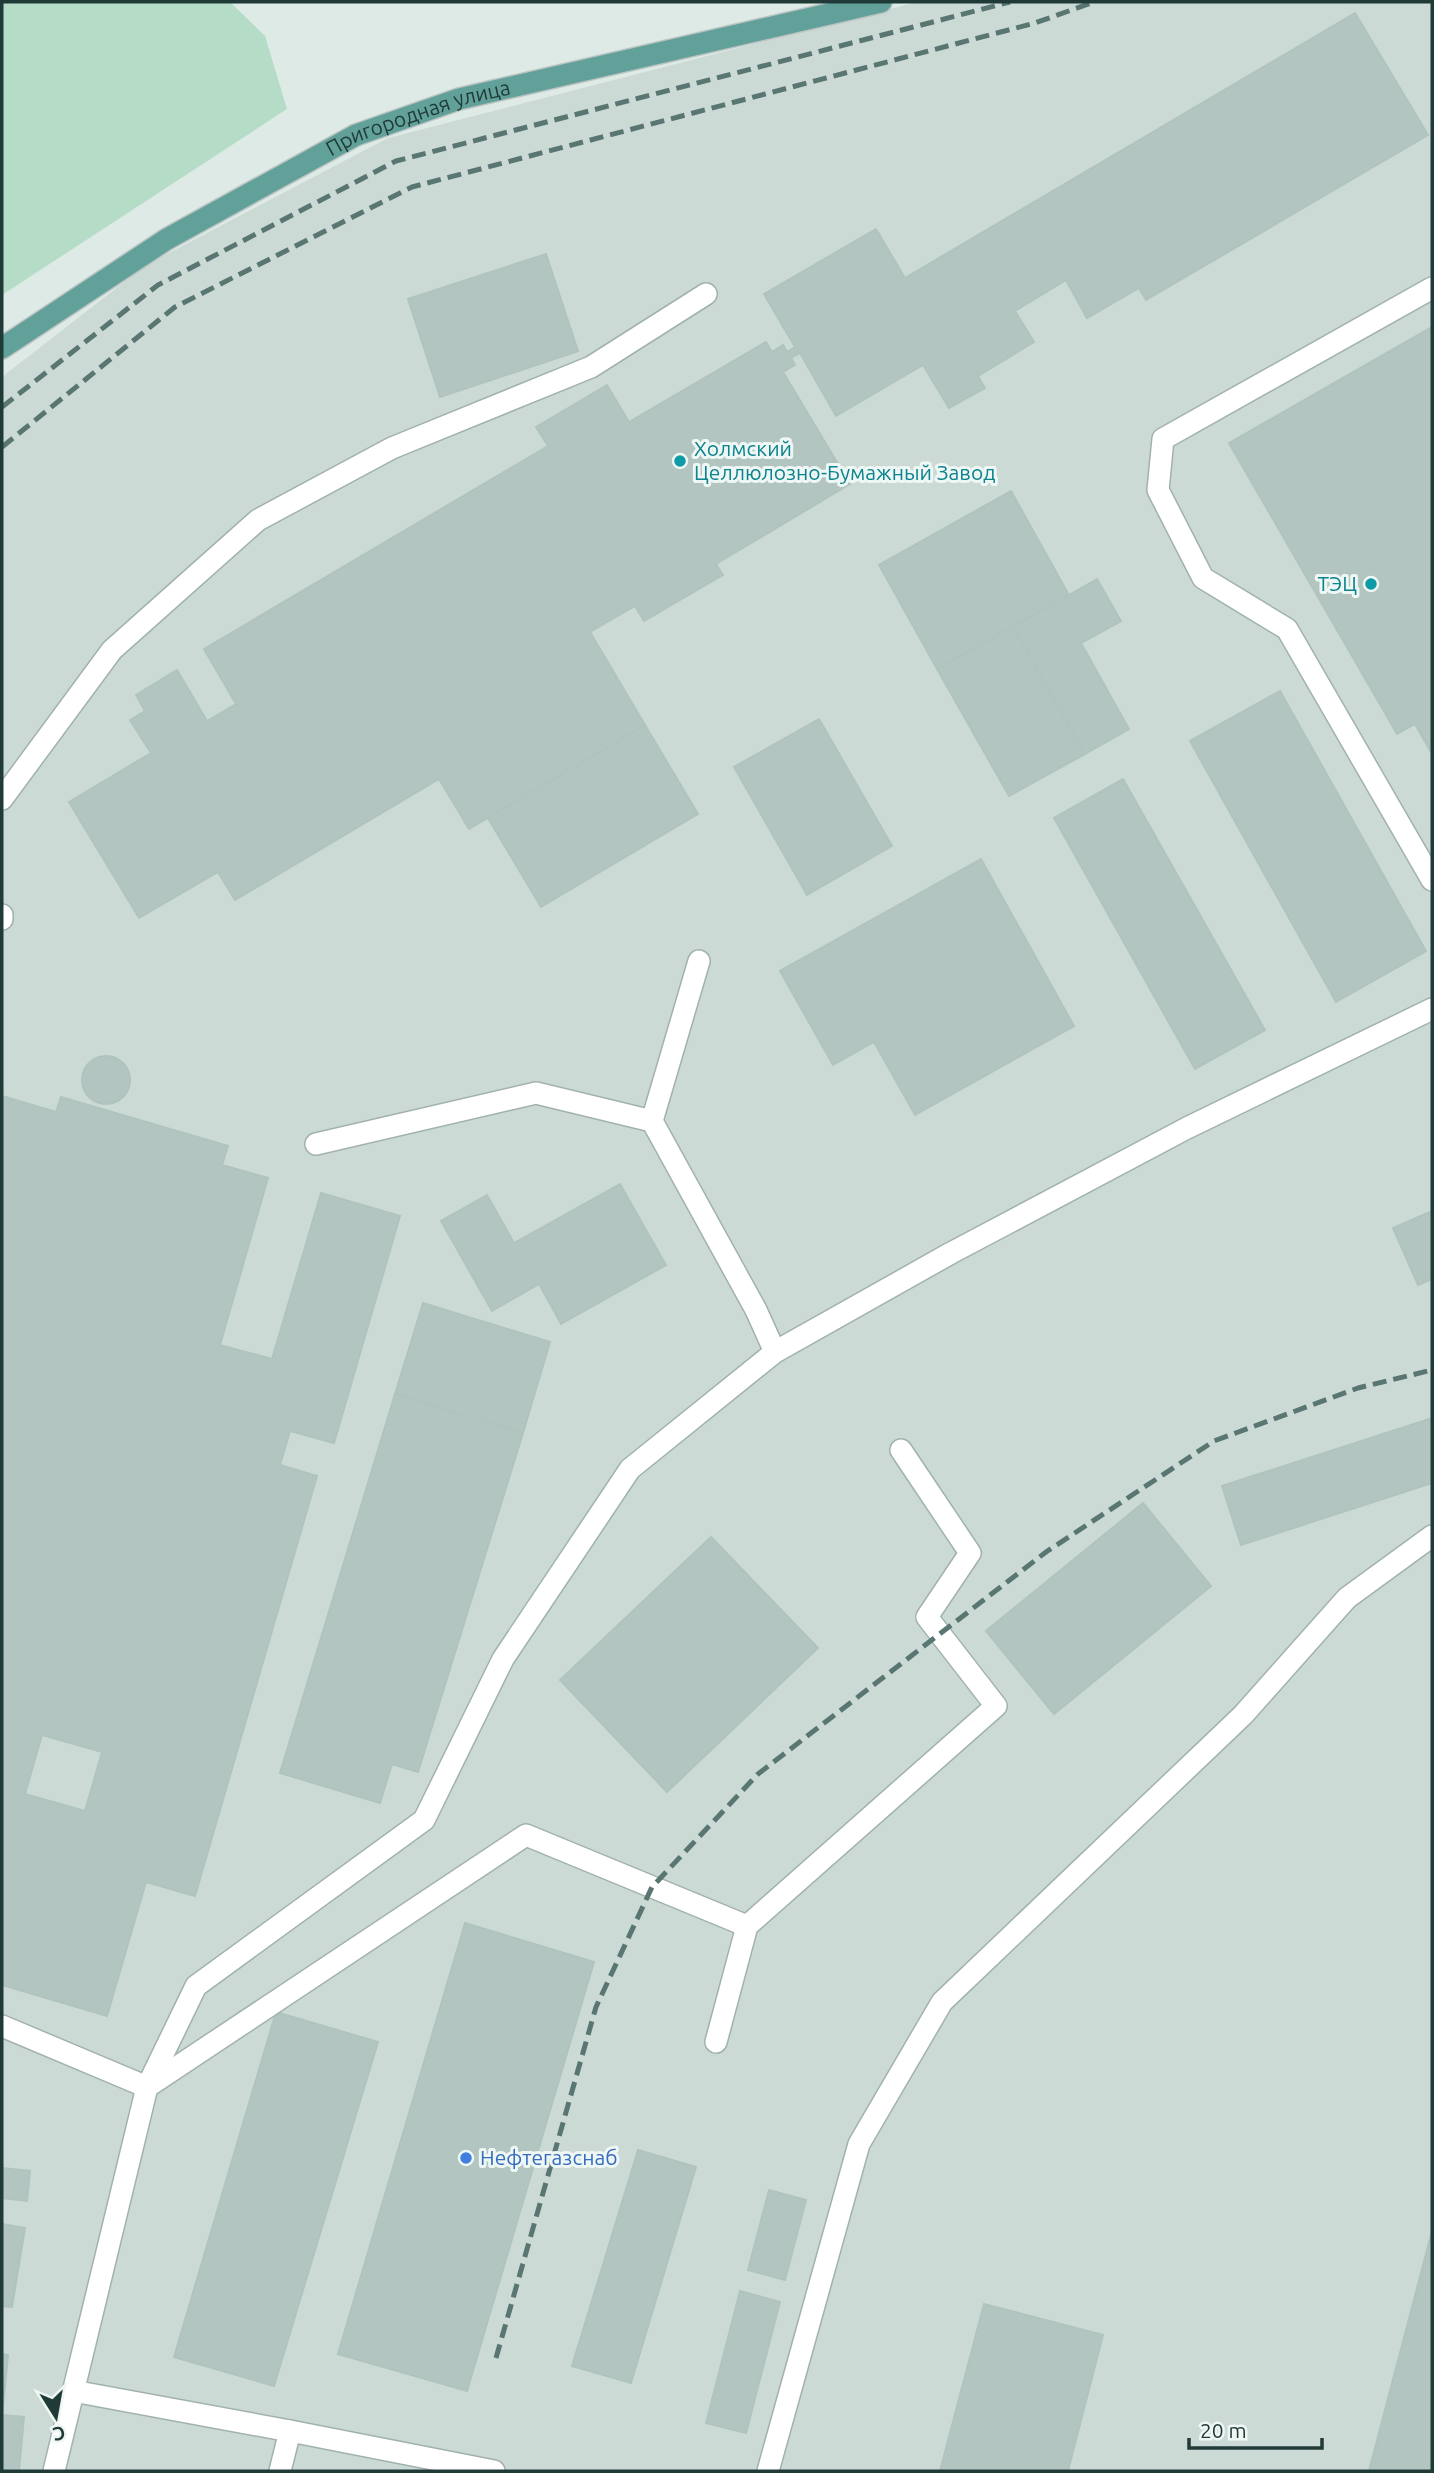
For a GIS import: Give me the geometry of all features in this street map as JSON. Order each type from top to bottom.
[{"type":"main road","name":"Пригородная улица","points":[[2,348],[167,239],[356,135],[459,99],[881,2]]},
{"type":"street","points":[[1432,288],[1163,439],[1158,490],[1203,578],[1287,629],[1432,880]]},
{"type":"street","points":[[2,799],[112,650],[258,520],[392,449],[591,367],[706,294]]},
{"type":"street","points":[[699,961],[652,1121],[756,1310],[775,1352]]},
{"type":"street","points":[[54,2471],[146,2087],[196,1986],[424,1820],[503,1659],[631,1469],[775,1352],[951,1253],[1175,1134],[1432,1009]]},
{"type":"street","points":[[316,1144],[536,1093],[652,1121]]},
{"type":"street","points":[[716,2042],[747,1926],[996,1706],[927,1617],[970,1553],[901,1450]]},
{"type":"street","points":[[768,2471],[859,2144],[943,2002],[1243,1715],[1347,1598],[1432,1536]]},
{"type":"street","points":[[146,2087],[526,1835],[747,1926]]},
{"type":"street","points":[[2,2026],[146,2087]]},
{"type":"street","points":[[73,2391],[494,2471]]},
{"type":"street","points":[[280,2471],[290,2431]]},
{"type":"shaded area","points":[[917,2],[1432,2],[1432,2471],[2,2471],[2,377],[146,265],[388,138]]},
{"type":"green space","points":[[2,2],[230,2],[265,36],[287,109],[2,295]]},
{"type":"building","name":"Холмский Целлюлозно-Бумажный Завод","points":[[1355,13],[1428,135],[1146,300],[1139,288],[1087,318],[1066,280],[1015,311],[1034,342],[978,376],[985,388],[949,408],[923,365],[836,416],[800,353],[791,358],[795,365],[783,372],[850,484],[716,564],[723,575],[644,621],[635,606],[590,632],[645,725],[469,829],[439,779],[235,900],[218,872],[139,918],[69,802],[151,753],[130,720],[145,711],[136,695],[177,670],[207,721],[236,704],[204,649],[548,446],[536,427],[607,385],[629,422],[766,342],[772,352],[783,345],[787,352],[795,347],[764,294],[876,229],[905,278]]},
{"type":"building","points":[[546,254],[578,351],[440,397],[408,299]]},
{"type":"building","name":"ТЭЦ","points":[[1432,327],[1432,754],[1415,724],[1397,734],[1229,443]]},
{"type":"building","points":[[1011,491],[1069,595],[937,669],[879,565]]},
{"type":"building","points":[[1097,579],[1121,621],[1081,643],[1129,729],[1085,754],[1013,627]]},
{"type":"building","points":[[1013,627],[1085,754],[1009,796],[937,669]]},
{"type":"building","points":[[1280,691],[1426,951],[1336,1002],[1190,741]]},
{"type":"building","points":[[819,719],[892,846],[807,895],[734,767]]},
{"type":"building","points":[[645,725],[698,814],[541,907],[488,818]]},
{"type":"building","points":[[1123,779],[1265,1030],[1195,1069],[1054,818]]},
{"type":"building","points":[[981,859],[1074,1026],[915,1115],[874,1042],[833,1065],[780,971]]},
{"type":"building","points":[[106,1056],[123,1063],[130,1080],[123,1097],[106,1104],[89,1097],[82,1080],[89,1063]]},
{"type":"building","points":[[2,1096],[56,1112],[61,1097],[228,1146],[222,1165],[268,1178],[220,1345],[272,1359],[321,1193],[400,1216],[334,1443],[290,1431],[280,1465],[317,1476],[195,1896],[146,1882],[107,2016],[2,1985]],"holes":[[[42,1735],[102,1752],[85,1811],[25,1794]]]},
{"type":"building","points":[[620,1184],[666,1265],[561,1324],[539,1284],[492,1311],[441,1221],[487,1195],[514,1243]]},
{"type":"building","points":[[1432,1211],[1432,1279],[1418,1285],[1393,1228]]},
{"type":"building","points":[[423,1303],[550,1342],[523,1433],[395,1394]]},
{"type":"building","points":[[395,1394],[523,1433],[418,1772],[392,1764],[380,1803],[280,1773]]},
{"type":"building","points":[[1432,1418],[1432,1483],[1241,1545],[1222,1486]]},
{"type":"building","points":[[1143,1503],[1211,1586],[1054,1714],[986,1631]]},
{"type":"building","points":[[711,1537],[818,1648],[667,1792],[560,1680]]},
{"type":"building","name":"Нефтегазснаб","points":[[465,1923],[594,1962],[467,2391],[338,2354]]},
{"type":"building","points":[[276,2012],[378,2042],[274,2386],[174,2357]]},
{"type":"building","points":[[638,2150],[696,2167],[631,2383],[572,2366]]},
{"type":"building","points":[[2,2168],[30,2171],[27,2201],[2,2198]]},
{"type":"building","points":[[769,2190],[806,2200],[785,2280],[748,2270]]},
{"type":"building","points":[[2,2224],[25,2228],[12,2307],[2,2306]]},
{"type":"building","points":[[1432,2231],[1432,2471],[1369,2471]]},
{"type":"building","points":[[740,2291],[780,2302],[746,2433],[706,2423]]},
{"type":"building","points":[[984,2304],[1103,2335],[1068,2471],[940,2471]]},
{"type":"building","points":[[2,2354],[8,2355],[2,2415]]},
{"type":"building","points":[[2,2415],[24,2417],[19,2471],[2,2471]]},
{"type":"railway","points":[[2,407],[158,285],[396,161],[1010,2]]},
{"type":"railway","points":[[2,447],[175,307],[412,187],[1035,23],[1094,2]]},
{"type":"railway","points":[[496,2358],[596,2007],[652,1887],[758,1774],[1046,1552],[1214,1441],[1358,1388],[1432,1370]]},
{"type":"place","name":"Холмский Целлюлозно-Бумажный Завод","points":[[680,461]]},
{"type":"place","name":"ТЭЦ","points":[[1371,584]]},
{"type":"place","name":"Нефтегазснаб","points":[[466,2158]]}]
